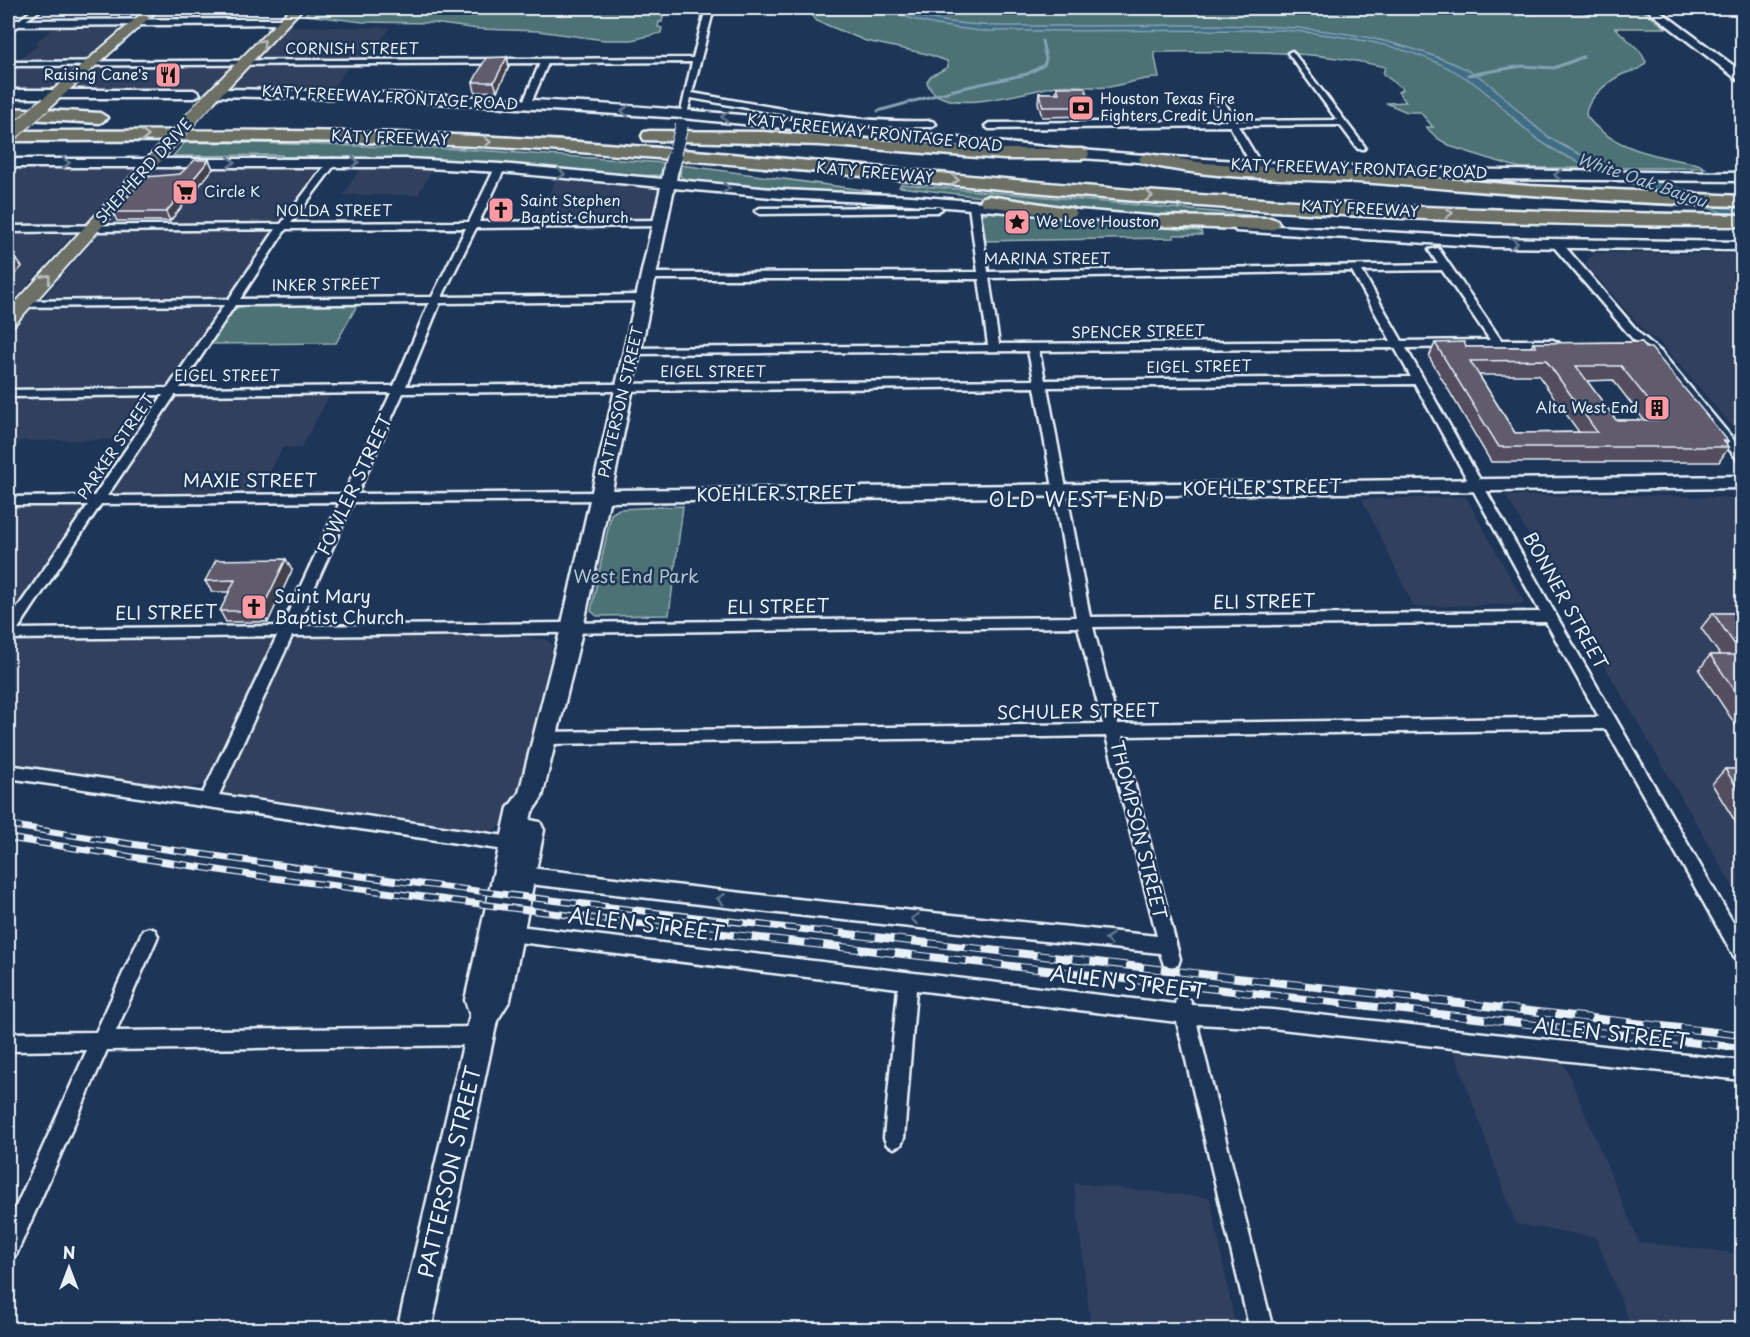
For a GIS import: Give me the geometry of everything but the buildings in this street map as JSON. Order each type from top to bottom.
[{"type":"highway","points":[[8,112],[106,118],[8,119]]},
{"type":"highway","points":[[169,118],[214,118]]},
{"type":"highway","name":"KATY FREEWAY","points":[[316,120],[639,136],[1062,172]]},
{"type":"highway","points":[[639,136],[732,135],[810,139],[1034,157],[1081,154]]},
{"type":"highway","name":"KATY FREEWAY","points":[[8,137],[353,136],[508,142],[687,155],[877,174],[1244,204],[1617,219],[1743,221]]},
{"type":"highway","points":[[687,155],[760,172],[1068,213]]},
{"type":"highway","points":[[1148,159],[1204,168],[1374,178],[1529,191],[1743,201]]},
{"type":"highway","name":"KATY FREEWAY","points":[[1180,182],[1357,193],[1559,200],[1743,201]]},
{"type":"highway","points":[[1162,222],[1569,232],[1652,230],[1743,221]]},
{"type":"main road","points":[[8,137],[154,8]]},
{"type":"main road","points":[[1650,8],[1743,77]]},
{"type":"main road","name":"SHEPHERD DRIVE","points":[[8,321],[15,304],[92,228],[211,96],[294,10]]},
{"type":"main road","points":[[12,23],[281,22]]},
{"type":"main road","name":"KATY FREEWAY FRONTAGE ROAD","points":[[8,94],[53,98],[322,93],[526,105],[1081,154],[1257,166],[1481,175],[1743,177]]},
{"type":"main road","name":"PATTERSON STREET","points":[[482,1025],[479,1000],[512,844],[520,808],[530,797],[572,628],[682,120]]},
{"type":"main road","points":[[8,163],[156,158],[332,162],[669,175],[782,194],[1430,240],[1558,245],[1743,246]]},
{"type":"main road","name":"KOEHLER STREET","points":[[601,496],[1743,482]]},
{"type":"main road","name":"PATTERSON STREET","points":[[414,1329],[482,1025],[496,1000],[536,809],[530,797]]},
{"type":"street","points":[[8,31],[12,23],[39,8]]},
{"type":"street","name":"PATTERSON STREET","points":[[682,120],[710,8]]},
{"type":"street","points":[[1292,53],[1361,147]]},
{"type":"street","name":"CORNISH STREET","points":[[8,64],[697,60]]},
{"type":"street","points":[[526,105],[545,61]]},
{"type":"street","points":[[688,95],[859,122],[902,126],[932,124]]},
{"type":"street","points":[[1220,101],[1257,166]]},
{"type":"street","points":[[989,126],[1342,122]]},
{"type":"street","name":"PARKER STREET","points":[[8,633],[232,301],[332,162]]},
{"type":"street","name":"FOWLER STREET","points":[[208,801],[399,389],[436,299],[500,168]]},
{"type":"street","points":[[781,211],[782,194]]},
{"type":"street","points":[[974,206],[994,349]]},
{"type":"street","points":[[760,211],[937,209]]},
{"type":"street","name":"NOLDA STREET","points":[[8,229],[661,223]]},
{"type":"street","points":[[1558,245],[1643,343],[1657,354],[1743,456]]},
{"type":"street","points":[[1434,250],[1497,343]]},
{"type":"street","name":"BONNER STREET","points":[[1355,267],[1478,484],[1550,617],[1743,954]]},
{"type":"street","name":"MARINA STREET","points":[[649,276],[1097,274],[1444,267]]},
{"type":"street","name":"INKER STREET","points":[[15,304],[645,298]]},
{"type":"street","name":"SPENCER STREET","points":[[633,351],[1564,343]]},
{"type":"street","points":[[1621,343],[1643,343]]},
{"type":"street","name":"THOMPSON STREET","points":[[1033,349],[1041,384],[1058,491],[1085,624],[1169,952]]},
{"type":"street","name":"EIGEL STREET","points":[[8,393],[1418,380]]},
{"type":"street","name":"MAXIE STREET","points":[[8,501],[601,496]]},
{"type":"street","name":"ELI STREET","points":[[8,633],[1085,624],[1550,617]]},
{"type":"street","name":"SCHULER STREET","points":[[544,738],[1612,723]]},
{"type":"street","points":[[8,772],[512,844]]},
{"type":"street","name":"ALLEN STREET","points":[[521,875],[1169,952]]},
{"type":"street","name":"ALLEN STREET","points":[[510,933],[1743,1071]]},
{"type":"street","points":[[8,1247],[149,936]]},
{"type":"street","points":[[894,1138],[908,979]]},
{"type":"street","points":[[1184,1009],[1262,1329]]},
{"type":"street","points":[[8,1042],[101,1041],[482,1025]]},
{"type":"shaded area","points":[[57,25],[124,25],[77,67],[249,66],[287,26],[390,28],[367,59],[354,59],[331,90],[237,88],[200,91],[8,92],[8,66],[39,44],[35,43]]},
{"type":"shaded area","points":[[131,166],[136,169],[85,222],[8,226],[8,167]]},
{"type":"shaded area","points":[[315,166],[317,170],[285,218],[279,222],[111,222],[157,171],[168,167]]},
{"type":"shaded area","points":[[362,166],[433,168],[418,195],[343,195]]},
{"type":"shaded area","points":[[557,176],[656,186],[659,192],[652,216],[636,220],[539,221]]},
{"type":"shaded area","points":[[271,229],[277,232],[231,296],[226,298],[52,300],[44,297],[100,233]]},
{"type":"shaded area","points":[[8,232],[74,233],[19,294],[8,298]]},
{"type":"shaded area","points":[[1594,253],[1742,254],[1742,438],[1657,339],[1650,337],[1588,267],[1586,262]]},
{"type":"shaded area","points":[[221,306],[221,311],[172,383],[167,385],[8,388],[8,334],[29,311],[34,309],[41,307]]},
{"type":"shaded area","points":[[331,393],[301,448],[283,447],[258,494],[111,493],[173,398],[178,396]]},
{"type":"shaded area","points":[[160,395],[162,398],[133,439],[20,441],[8,456],[8,397]]},
{"type":"shaded area","points":[[1624,495],[1742,498],[1742,902],[1506,496]]},
{"type":"shaded area","points":[[1466,497],[1525,604],[1414,607],[1362,499]]},
{"type":"shaded area","points":[[77,506],[81,508],[78,518],[8,622],[8,507]]},
{"type":"shaded area","points":[[261,635],[271,637],[275,643],[208,779],[202,785],[186,790],[8,765],[8,646],[10,643],[25,639]]},
{"type":"shaded area","points":[[303,636],[520,636],[547,640],[553,646],[511,816],[503,825],[491,831],[475,832],[230,797],[224,793],[221,788],[287,644]]},
{"type":"shaded area","points":[[1453,1048],[1563,1061],[1639,1242],[1742,1254],[1742,1329],[1632,1329],[1596,1237],[1516,1224]]},
{"type":"shaded area","points":[[1074,1183],[1210,1198],[1236,1329],[1091,1329]]},
{"type":"green space","points":[[310,8],[665,8],[662,22],[659,22],[658,27],[662,28],[661,33],[632,40],[604,40],[538,31],[478,29],[433,23],[363,22],[305,15]]},
{"type":"green space","points":[[811,8],[1375,8],[1393,10],[1449,8],[1475,13],[1536,15],[1586,14],[1579,8],[1639,8],[1666,28],[1615,28],[1640,51],[1646,62],[1641,68],[1621,75],[1604,87],[1590,103],[1586,115],[1596,127],[1622,144],[1652,154],[1698,164],[1705,168],[1522,168],[1513,166],[1452,147],[1437,138],[1426,127],[1433,127],[1420,112],[1407,112],[1386,103],[1406,102],[1398,92],[1403,89],[1383,74],[1385,67],[1299,54],[1154,52],[1159,78],[1109,87],[1057,86],[986,100],[948,100],[935,94],[927,82],[931,76],[948,67],[947,61],[927,54],[866,41],[817,21],[810,14]]},
{"type":"green space","points":[[186,141],[462,149],[665,163],[662,175],[633,176],[474,163],[340,157],[173,156]]},
{"type":"green space","points":[[681,165],[871,191],[871,195],[687,181],[680,176]]},
{"type":"green space","points":[[901,184],[1250,215],[1251,220],[1106,212],[899,187]]},
{"type":"green space","points":[[990,212],[1201,231],[1202,235],[1174,235],[1174,238],[982,241],[980,215]]},
{"type":"green space","points":[[359,302],[336,343],[209,344],[232,311],[242,305]]},
{"type":"green space","name":"West End Park","points":[[683,506],[669,615],[597,616],[591,611],[611,514],[619,509]]},
{"type":"water","name":"White Oak Bayou","points":[[886,8],[936,20],[979,25],[1272,26],[1334,32],[1395,44],[1443,59],[1478,76],[1534,126],[1583,156],[1628,173],[1742,206],[1742,219],[1645,188],[1573,160],[1540,141],[1485,92],[1454,71],[1407,51],[1383,45],[1333,35],[1284,30],[981,31],[920,21]]},
{"type":"waterway","points":[[878,111],[958,89],[1027,74],[1044,65],[1046,59],[1042,41]]},
{"type":"waterway","points":[[1468,75],[1522,66],[1554,68],[1583,57]]},
{"type":"railway","points":[[8,825],[421,884],[835,933]]},
{"type":"railway","points":[[8,838],[265,877],[711,933]]},
{"type":"railway","points":[[698,931],[1742,1048]]},
{"type":"railway","points":[[822,931],[1742,1035]]},
{"type":"place","name":"Raising Cane's","points":[[168,75]]},
{"type":"place","name":"Houston Texas Fire Fighters Credit Union","points":[[1081,108]]},
{"type":"place","name":"Circle K","points":[[185,192]]},
{"type":"place","name":"Saint Stephen Baptist Church","points":[[501,210]]},
{"type":"place","name":"We Love Houston","points":[[1017,222]]},
{"type":"place","name":"Alta West End","points":[[1657,408]]},
{"type":"place","name":"Saint Mary Baptist Church","points":[[254,607]]},
{"type":"district","name":"OLD WEST END","points":[[1077,500]]}]
